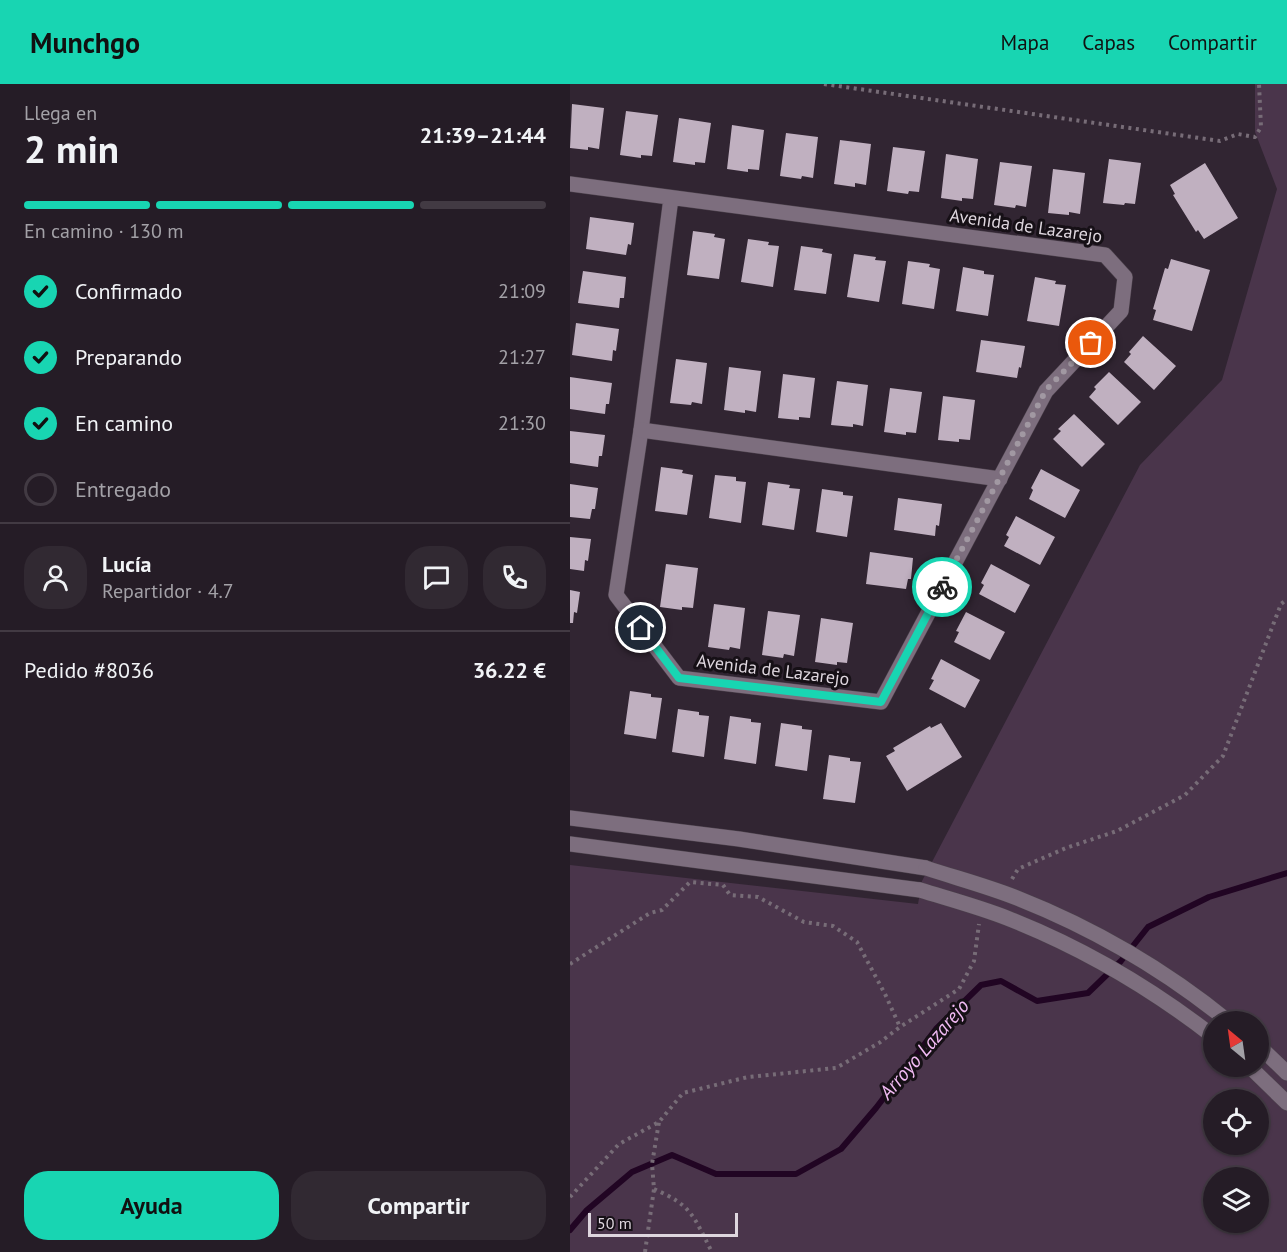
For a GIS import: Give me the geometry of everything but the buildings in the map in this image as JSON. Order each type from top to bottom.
[{"type":"street","name":"Avenida de Lazarejo","points":[[570,184],[1105,255],[1125,277],[1121,311],[1046,390],[881,702],[679,678],[616,595],[641,430],[671,198]]},
{"type":"street","points":[[641,430],[1000,479]]},
{"type":"street","points":[[570,818],[739,839],[926,868],[1015,897],[1086,928],[1158,970],[1214,1011]]},
{"type":"street","points":[[570,844],[920,890],[1007,918],[1074,948],[1146,989],[1203,1029]]},
{"type":"street","points":[[1269,1056],[1287,1073]]},
{"type":"street","points":[[1260,1077],[1287,1103]]},
{"type":"path","points":[[824,84],[1220,141],[1238,134],[1255,137],[1261,127],[1259,84]]},
{"type":"path","points":[[570,964],[650,913],[662,910],[690,882],[723,885],[730,895],[758,897],[804,922],[833,926],[857,942],[900,1027]]},
{"type":"path","points":[[570,1197],[619,1143],[659,1122],[652,1164],[654,1189],[645,1252]]},
{"type":"path","points":[[654,1189],[675,1198],[690,1210],[712,1252]]},
{"type":"shaded area","points":[[1255,84],[1287,84],[1287,1252],[570,1252],[570,865],[918,904],[922,881],[1140,465],[1222,380],[1277,189],[1255,132]]},
{"type":"waterway","name":"Arroyo Lazarejo","points":[[570,1230],[587,1210],[632,1172],[672,1155],[716,1174],[796,1174],[841,1149],[876,1108],[936,1029],[981,985],[1001,981],[1037,1001],[1088,993],[1121,961],[1148,927],[1209,897],[1287,873]]},
{"type":"way so far","points":[[942,587],[1046,390],[1091,343]]},
{"type":"route","points":[[641,628],[679,678],[881,702],[942,587]]}]
